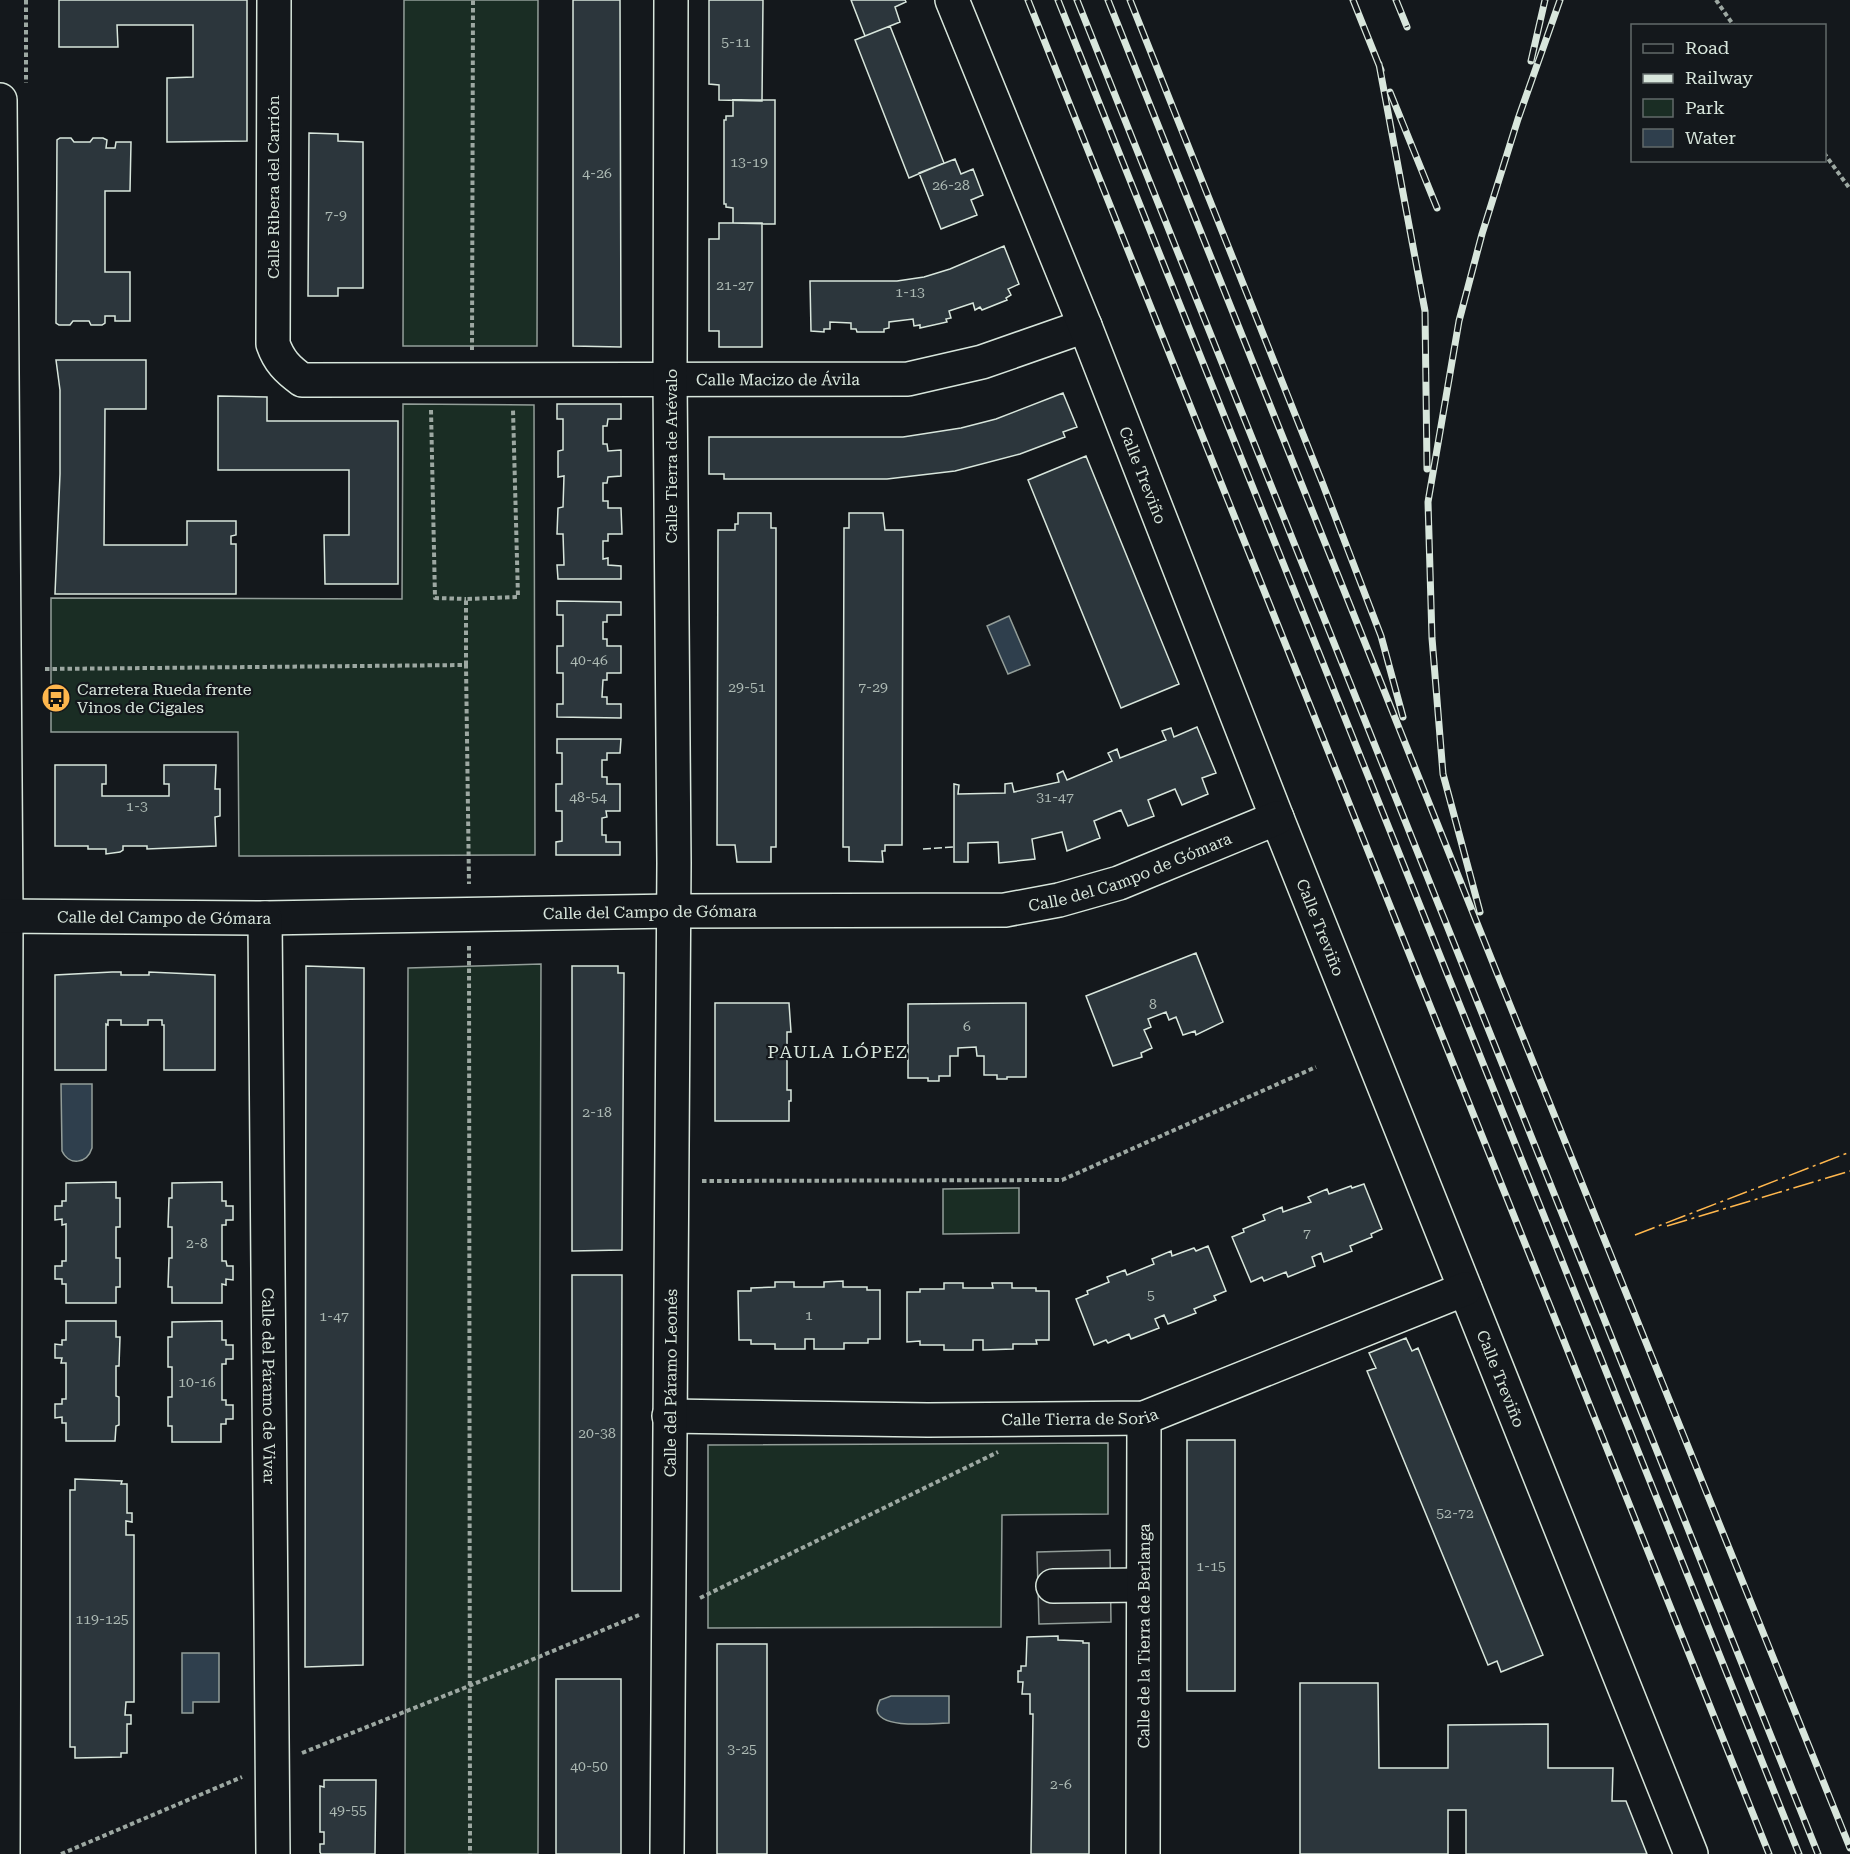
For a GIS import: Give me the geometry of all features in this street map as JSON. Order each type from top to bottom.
[{"type":"street","name":"Calle Ribera del Carrión","points":[[274,0],[273,344],[278,357],[287,369]]},
{"type":"street","name":"Calle Tierra de Arévalo","points":[[671,0],[670,379],[674,911]]},
{"type":"street","name":"Calle Treviño","points":[[952,0],[1084,326],[1277,818],[1691,1854]]},
{"type":"street","points":[[0,100],[3,1854]]},
{"type":"street","name":"Calle Macizo de Ávila","points":[[287,369],[302,380],[908,379],[982,362],[1084,326]]},
{"type":"street","name":"Calle del Campo de Gómara","points":[[3,916],[266,918],[674,911],[1005,910],[1059,900],[1119,883],[1277,818]]},
{"type":"street","name":"Calle del Páramo Leonés","points":[[667,1854],[674,911]]},
{"type":"street","name":"Calle del Páramo de Vivar","points":[[266,918],[273,1854]]},
{"type":"street","name":"Calle Tierra de Soria","points":[[669,1416],[928,1420],[1144,1419],[1465,1289]]},
{"type":"street","name":"Calle de la Tierra de Berlanga","points":[[1143,1854],[1144,1419]]},
{"type":"street","points":[[1053,1586],[1143,1585]]},
{"type":"path","points":[[472,379],[473,0]]},
{"type":"path","points":[[1716,0],[1733,24]]},
{"type":"path","points":[[1826,156],[1850,189]]},
{"type":"path","points":[[431,406],[435,598],[466,599],[518,597],[513,407]]},
{"type":"path","points":[[466,599],[469,914],[470,1854]]},
{"type":"path","points":[[45,669],[466,665]]},
{"type":"path","points":[[672,1181],[1062,1180],[1316,1067]]},
{"type":"path","points":[[61,1854],[640,1614],[668,1614],[1001,1451]]},
{"type":"green space","points":[[404,0],[538,0],[537,346],[403,346]]},
{"type":"green space","points":[[403,404],[534,405],[535,855],[239,856],[238,732],[51,732],[51,598],[402,599]]},
{"type":"green space","points":[[541,964],[538,1854],[405,1854],[408,968]]},
{"type":"green space","points":[[1019,1188],[1019,1233],[943,1234],[943,1189]]},
{"type":"green space","points":[[1108,1443],[1108,1514],[1002,1515],[1001,1627],[708,1628],[708,1445]]},
{"type":"shaded area","points":[[1110,1550],[1111,1622],[1039,1624],[1037,1552]]},
{"type":"water","points":[[1009,616],[1030,665],[1008,674],[987,626]]},
{"type":"water","points":[[61,1084],[92,1084],[92,1148],[86,1157],[78,1161],[69,1159],[62,1151]]},
{"type":"water","points":[[182,1653],[219,1653],[219,1702],[193,1702],[193,1713],[182,1713]]},
{"type":"water","points":[[891,1696],[949,1696],[949,1723],[908,1724],[887,1720],[880,1716],[877,1709],[880,1700]]},
{"type":"building","points":[[59,0],[247,0],[247,141],[167,142],[167,78],[193,77],[193,25],[117,25],[118,47],[59,47]]},
{"type":"building","points":[[573,0],[620,0],[621,347],[573,346]]},
{"type":"building","points":[[709,0],[763,0],[762,101],[719,100],[719,85],[709,84]]},
{"type":"building","points":[[851,0],[905,0],[906,2],[895,7],[900,22],[865,36]]},
{"type":"building","points":[[890,26],[944,163],[909,178],[855,40]]},
{"type":"building","points":[[733,100],[775,100],[775,224],[733,223],[733,208],[726,207],[724,204],[724,120],[726,116],[733,116]]},
{"type":"building","points":[[309,133],[338,134],[338,141],[363,142],[363,288],[338,288],[338,296],[308,296]]},
{"type":"building","points":[[71,138],[74,142],[90,142],[93,138],[103,138],[107,140],[106,148],[115,148],[116,142],[131,142],[130,191],[105,191],[105,272],[130,272],[130,321],[115,321],[115,316],[105,316],[105,323],[102,325],[91,325],[89,321],[73,321],[70,325],[56,323],[57,140]]},
{"type":"building","points":[[955,159],[961,174],[973,169],[983,195],[971,200],[977,215],[941,229],[919,173]]},
{"type":"building","points":[[719,223],[762,223],[762,347],[719,347],[719,331],[709,331],[709,239],[719,239]]},
{"type":"building","points":[[1004,246],[1019,284],[1008,289],[1011,295],[1006,298],[1007,300],[982,310],[980,307],[975,310],[973,303],[949,311],[951,318],[946,319],[947,322],[920,328],[920,325],[914,326],[913,319],[889,322],[889,328],[884,329],[884,332],[857,332],[856,329],[851,329],[851,323],[830,322],[830,329],[824,329],[824,332],[811,331],[810,281],[897,281],[924,277],[950,269]]},
{"type":"building","points":[[56,360],[146,360],[146,409],[105,409],[104,545],[187,545],[187,521],[236,521],[236,535],[231,536],[231,544],[236,544],[236,594],[55,594],[60,474],[60,390]]},
{"type":"building","points":[[1063,393],[1077,427],[1063,432],[1065,437],[1020,454],[955,471],[887,479],[724,479],[724,474],[709,474],[709,437],[903,437],[961,428],[996,419]]},
{"type":"building","points":[[218,396],[267,397],[267,421],[398,421],[398,584],[325,584],[324,535],[349,535],[349,470],[218,470]]},
{"type":"building","points":[[557,404],[621,404],[621,419],[608,419],[607,426],[603,426],[603,444],[607,444],[608,451],[621,450],[621,476],[608,477],[607,483],[603,483],[603,501],[608,501],[608,508],[621,508],[622,534],[608,534],[608,541],[603,541],[603,559],[608,558],[608,565],[621,566],[621,579],[558,579],[557,565],[564,565],[563,534],[557,534],[558,508],[563,507],[564,476],[558,477],[558,451],[563,450],[563,419],[557,419]]},
{"type":"building","points":[[1086,456],[1179,684],[1121,708],[1028,480]]},
{"type":"building","points":[[738,513],[771,513],[771,528],[776,528],[776,847],[771,847],[771,862],[737,862],[735,845],[717,845],[718,530],[735,530],[735,524],[738,524]]},
{"type":"building","points":[[849,513],[883,513],[885,530],[903,530],[902,845],[885,845],[885,851],[882,851],[883,862],[849,861],[849,847],[843,847],[844,528],[849,528]]},
{"type":"building","points":[[557,601],[621,602],[621,615],[607,615],[607,622],[603,622],[603,639],[607,639],[607,646],[621,646],[621,673],[607,673],[607,680],[603,680],[602,697],[607,697],[607,704],[621,704],[621,718],[557,717],[557,704],[563,704],[563,673],[557,673],[557,646],[563,646],[563,615],[557,615]]},
{"type":"building","points":[[1197,727],[1216,773],[1202,778],[1208,794],[1182,805],[1175,789],[1148,800],[1154,816],[1128,826],[1121,810],[1094,821],[1100,838],[1067,851],[1062,832],[1032,839],[1035,859],[999,863],[998,842],[968,843],[968,862],[954,862],[954,784],[959,785],[958,794],[1005,793],[1005,784],[1012,783],[1014,792],[1059,782],[1057,774],[1063,771],[1067,780],[1112,761],[1108,753],[1117,749],[1120,758],[1166,740],[1162,731],[1171,728],[1174,737]]},
{"type":"building","points":[[557,739],[621,739],[620,753],[607,753],[607,760],[602,760],[602,777],[607,777],[607,784],[620,784],[620,811],[606,811],[607,817],[602,818],[602,835],[606,835],[606,842],[620,842],[620,855],[556,855],[556,842],[562,841],[562,811],[556,811],[556,784],[562,784],[562,753],[557,753]]},
{"type":"building","points":[[55,765],[106,765],[106,784],[102,784],[102,796],[169,796],[169,784],[164,784],[164,765],[216,765],[215,789],[220,789],[220,816],[215,817],[216,846],[147,849],[147,846],[123,846],[120,852],[106,854],[106,849],[88,849],[88,846],[55,846]]},
{"type":"building","points":[[1196,953],[1223,1022],[1196,1035],[1195,1031],[1183,1035],[1176,1017],[1169,1020],[1166,1012],[1148,1019],[1151,1027],[1144,1030],[1152,1048],[1141,1053],[1142,1057],[1113,1066],[1086,996]]},
{"type":"building","points":[[306,966],[364,968],[363,1665],[305,1667]]},
{"type":"building","points":[[572,966],[618,966],[618,973],[624,973],[622,1250],[572,1251]]},
{"type":"building","points":[[121,972],[121,975],[149,975],[149,972],[215,975],[215,1070],[164,1070],[162,1020],[148,1020],[148,1025],[121,1025],[121,1020],[108,1020],[108,1025],[106,1024],[106,1070],[55,1070],[55,975]]},
{"type":"building","points":[[715,1003],[789,1003],[791,1032],[787,1032],[787,1090],[791,1090],[791,1101],[789,1101],[789,1121],[715,1121]]},
{"type":"building","points":[[1026,1003],[1026,1077],[997,1079],[997,1075],[984,1075],[984,1056],[977,1056],[976,1047],[958,1048],[958,1056],[950,1056],[950,1076],[939,1076],[939,1081],[928,1081],[928,1078],[908,1078],[908,1004]]},
{"type":"building","points":[[116,1182],[116,1198],[120,1198],[120,1227],[116,1227],[116,1258],[120,1258],[120,1287],[116,1287],[116,1303],[66,1303],[66,1284],[62,1284],[62,1279],[55,1279],[55,1266],[62,1266],[62,1261],[66,1261],[66,1224],[62,1225],[62,1219],[55,1220],[55,1206],[62,1206],[62,1201],[66,1201],[66,1183]]},
{"type":"building","points":[[222,1182],[222,1201],[226,1201],[226,1206],[233,1206],[233,1220],[226,1220],[226,1225],[222,1225],[222,1261],[226,1261],[227,1266],[233,1266],[233,1280],[226,1279],[226,1285],[222,1284],[222,1303],[172,1303],[172,1287],[168,1287],[169,1258],[172,1258],[172,1227],[168,1227],[172,1183]]},
{"type":"building","points":[[1364,1184],[1382,1229],[1371,1234],[1372,1237],[1350,1246],[1352,1251],[1324,1262],[1321,1253],[1312,1257],[1315,1266],[1288,1277],[1286,1272],[1264,1281],[1262,1277],[1251,1282],[1232,1237],[1244,1232],[1243,1229],[1265,1220],[1263,1215],[1282,1207],[1283,1212],[1311,1202],[1308,1197],[1327,1189],[1329,1194]]},
{"type":"building","points":[[1208,1246],[1226,1291],[1214,1296],[1216,1300],[1194,1309],[1196,1313],[1168,1324],[1164,1315],[1155,1319],[1159,1328],[1131,1339],[1129,1334],[1108,1343],[1106,1340],[1094,1345],[1076,1299],[1088,1294],[1087,1291],[1109,1282],[1107,1277],[1125,1270],[1127,1275],[1154,1264],[1152,1259],[1171,1251],[1172,1256],[1194,1248],[1196,1251]]},
{"type":"building","points":[[572,1275],[622,1275],[621,1591],[572,1591]]},
{"type":"building","points":[[843,1281],[843,1287],[867,1287],[867,1290],[880,1290],[880,1339],[868,1339],[868,1343],[844,1343],[844,1349],[814,1349],[814,1339],[805,1339],[805,1349],[775,1349],[775,1344],[751,1344],[751,1340],[739,1340],[738,1291],[775,1287],[775,1282],[794,1282],[794,1287],[824,1287],[824,1282]]},
{"type":"building","points":[[944,1283],[963,1283],[963,1288],[993,1288],[992,1283],[1012,1283],[1012,1288],[1036,1288],[1036,1291],[1049,1291],[1049,1340],[1036,1340],[1037,1344],[1013,1344],[1013,1349],[983,1350],[983,1340],[973,1340],[973,1350],[944,1350],[944,1345],[920,1345],[920,1341],[907,1342],[907,1292],[920,1292],[920,1289],[944,1289]]},
{"type":"building","points":[[66,1321],[116,1321],[116,1337],[120,1337],[119,1366],[116,1366],[119,1425],[116,1426],[115,1441],[66,1441],[66,1423],[62,1423],[62,1417],[55,1418],[55,1404],[62,1404],[62,1399],[66,1399],[66,1363],[61,1363],[62,1358],[55,1358],[55,1344],[62,1345],[62,1340],[66,1340]]},
{"type":"building","points":[[222,1321],[222,1340],[226,1340],[226,1345],[233,1345],[233,1359],[226,1359],[226,1364],[222,1364],[222,1400],[226,1400],[226,1405],[233,1405],[233,1419],[226,1419],[226,1424],[221,1424],[221,1442],[172,1442],[172,1426],[168,1426],[168,1397],[172,1397],[172,1367],[168,1367],[168,1337],[172,1337],[172,1322]]},
{"type":"building","points":[[1406,1338],[1412,1351],[1418,1348],[1543,1655],[1501,1672],[1497,1661],[1488,1665],[1367,1371],[1376,1368],[1369,1353]]},
{"type":"building","points":[[1187,1440],[1235,1440],[1235,1691],[1187,1691]]},
{"type":"building","points":[[75,1479],[122,1481],[121,1484],[127,1484],[127,1513],[132,1513],[132,1522],[126,1521],[126,1535],[134,1535],[134,1702],[126,1702],[125,1715],[131,1715],[131,1724],[127,1724],[127,1753],[121,1753],[121,1757],[75,1758],[75,1747],[70,1747],[70,1490],[75,1490]]},
{"type":"building","points":[[1058,1636],[1058,1640],[1089,1643],[1089,1854],[1031,1854],[1033,1714],[1030,1714],[1030,1694],[1022,1694],[1023,1682],[1018,1682],[1018,1671],[1021,1671],[1021,1666],[1026,1666],[1027,1637]]},
{"type":"building","points":[[717,1644],[767,1644],[767,1854],[717,1854]]},
{"type":"building","points":[[556,1679],[621,1679],[621,1854],[556,1854]]},
{"type":"building","points":[[1300,1683],[1378,1683],[1379,1768],[1448,1768],[1448,1725],[1548,1724],[1548,1768],[1613,1768],[1612,1801],[1626,1801],[1647,1854],[1466,1854],[1466,1810],[1448,1810],[1448,1854],[1300,1854]]},
{"type":"building","points":[[324,1780],[376,1780],[375,1854],[321,1854],[320,1844],[324,1844],[324,1832],[320,1832],[320,1786],[324,1787]]},
{"type":"railway","points":[[1028,0],[1769,1854]]},
{"type":"railway","points":[[1058,0],[1799,1854]]},
{"type":"railway","points":[[1077,0],[1818,1854]]},
{"type":"railway","points":[[1108,0],[1850,1848]]},
{"type":"railway","points":[[1130,0],[1381,636],[1403,717]]},
{"type":"railway","points":[[1353,0],[1381,70]]},
{"type":"railway","points":[[1396,0],[1407,27]]},
{"type":"railway","points":[[1531,61],[1545,0]]},
{"type":"railway","points":[[1480,912],[1443,774],[1432,638],[1428,502],[1459,321],[1482,234],[1518,119],[1560,0]]},
{"type":"railway","points":[[1379,64],[1425,311],[1427,469]]},
{"type":"railway","points":[[1390,92],[1437,208]]},
{"type":"fence","points":[[923,849],[953,847]]},
{"type":"power","points":[[1635,1235],[1850,1152]]},
{"type":"power","points":[[1667,1226],[1850,1171]]},
{"type":"place","name":"Carretera Rueda frente Vinos de Cigales","points":[[56,698]]},
{"type":"district","name":"PAULA LÓPEZ","points":[[838,1051]]}]
